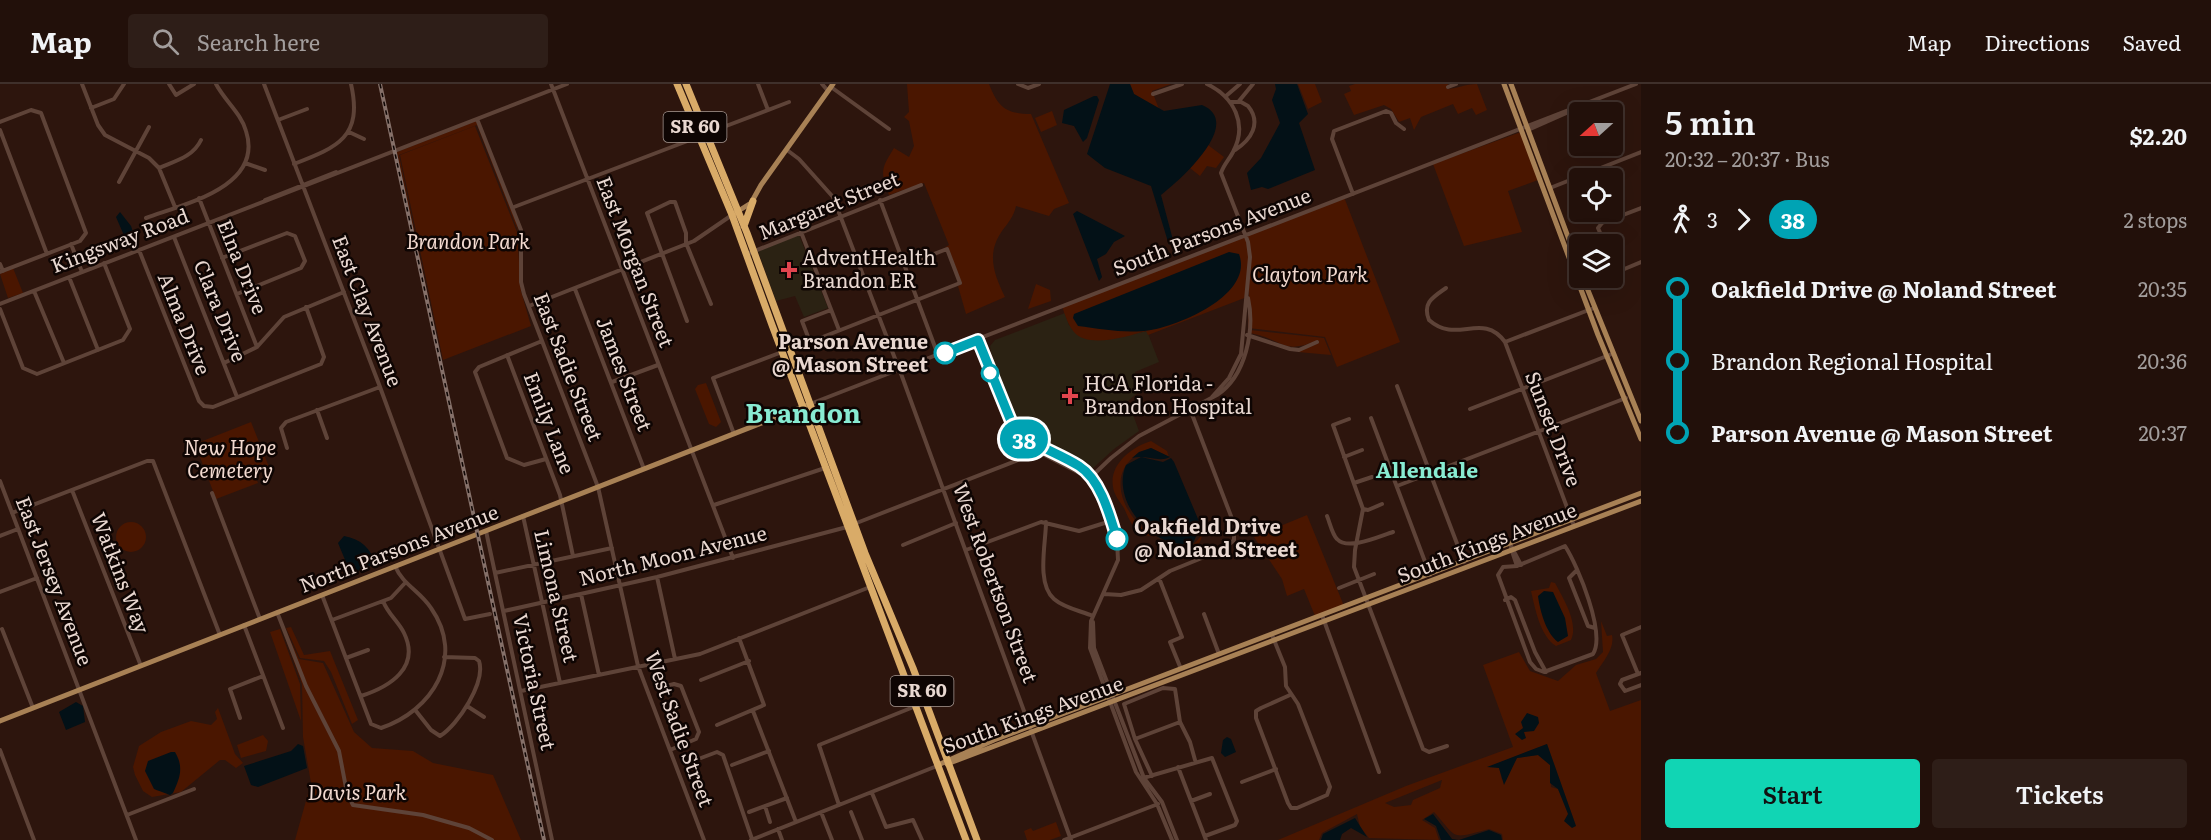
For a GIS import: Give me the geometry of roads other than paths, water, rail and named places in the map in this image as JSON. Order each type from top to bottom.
[{"type":"highway","name":"SR 60","points":[[677,84],[702,135],[735,213],[850,526],[874,586],[913,668],[977,840]]},
{"type":"highway","name":"SR 60","points":[[686,84],[702,135]]},
{"type":"highway","points":[[744,226],[753,201]]},
{"type":"highway","name":"SR 60","points":[[735,213],[744,226],[750,253],[782,352],[806,406]]},
{"type":"highway","name":"SR 60","points":[[829,467],[840,507],[844,509],[850,526],[863,548],[892,643],[966,840]]},
{"type":"highway","points":[[892,643],[898,646],[907,666],[913,668]]},
{"type":"main road","points":[[1504,84],[1526,128],[1569,243]]},
{"type":"main road","points":[[1511,84],[1569,244]]},
{"type":"main road","points":[[735,213],[753,201],[831,87]]},
{"type":"main road","points":[[1585,288],[1641,439]]},
{"type":"main road","points":[[1586,288],[1592,309]]},
{"type":"main road","points":[[1627,397],[1641,420]]},
{"type":"main road","name":"North Parsons Avenue","points":[[0,722],[806,406]]},
{"type":"main road","name":"South Kings Avenue","points":[[1111,699],[1137,693],[1273,637],[1512,548],[1641,494]]},
{"type":"main road","name":"South Kings Avenue","points":[[1572,523],[1641,502]]},
{"type":"main road","name":"South Kings Avenue","points":[[938,765],[1111,699],[1181,669],[1273,637]]},
{"type":"main road","points":[[1137,693],[1169,678],[1173,673]]},
{"type":"street","points":[[82,84],[105,135],[149,158],[159,168],[175,207]]},
{"type":"street","points":[[92,108],[114,99],[124,84]]},
{"type":"street","points":[[169,84],[176,95],[194,84]]},
{"type":"street","points":[[146,218],[199,198],[230,183],[245,163],[248,148],[247,133],[242,120],[216,84]]},
{"type":"street","name":"East Clay Avenue","points":[[264,84],[441,548],[465,619],[490,614]]},
{"type":"street","points":[[294,164],[331,149],[349,132],[355,106],[351,84]]},
{"type":"street","name":"East Morgan Street","points":[[551,84],[733,558]]},
{"type":"street","name":"Kingsway Road","points":[[0,304],[567,84]]},
{"type":"street","points":[[758,84],[768,110]]},
{"type":"street","points":[[822,84],[831,87],[889,129]]},
{"type":"street","points":[[1018,84],[1028,88],[1039,84]]},
{"type":"street","points":[[1153,94],[1182,84]]},
{"type":"street","points":[[1207,84],[1231,102],[1239,122],[1234,150]]},
{"type":"street","points":[[1226,96],[1240,84]]},
{"type":"street","points":[[1238,102],[1252,84]]},
{"type":"street","points":[[1448,87],[1456,84]]},
{"type":"street","name":"South Parsons Avenue","points":[[806,406],[1636,84]]},
{"type":"street","points":[[514,207],[789,102]]},
{"type":"street","points":[[1090,478],[1131,441],[1212,397],[1238,365],[1246,335],[1250,254],[1221,173],[1223,165],[1234,150],[1249,139],[1254,127],[1252,111],[1248,106],[1231,102]]},
{"type":"street","points":[[278,120],[307,109]]},
{"type":"street","points":[[0,122],[36,110],[41,113],[85,227],[84,237],[71,244],[1,271],[0,264]]},
{"type":"street","points":[[1353,194],[1333,142],[1334,131],[1386,111],[1404,129]]},
{"type":"street","name":"East Sadie Street","points":[[477,119],[514,207],[521,230],[521,282],[598,488]]},
{"type":"street","points":[[119,182],[149,127]]},
{"type":"street","points":[[0,130],[47,254]]},
{"type":"street","points":[[349,132],[364,139]]},
{"type":"street","points":[[159,168],[189,155],[201,140]]},
{"type":"street","name":"West Robertson Street","points":[[787,150],[828,189],[841,215],[957,523],[1071,839]]},
{"type":"street","points":[[1549,188],[1641,152]]},
{"type":"street","points":[[245,163],[265,170]]},
{"type":"street","name":"Margaret Street","points":[[750,253],[921,185]]},
{"type":"street","name":"Elna Drive","points":[[199,198],[257,347]]},
{"type":"street","points":[[880,200],[938,355]]},
{"type":"street","points":[[687,321],[647,213],[650,210],[675,202],[686,233],[686,243],[711,304]]},
{"type":"street","points":[[1601,234],[1598,228],[1602,223],[1641,208]]},
{"type":"street","points":[[529,306],[663,254],[686,243],[735,213]]},
{"type":"street","points":[[801,232],[839,330]]},
{"type":"street","points":[[222,258],[287,233],[295,236],[302,249],[305,261],[301,268],[237,294]]},
{"type":"street","name":"Clara Drive","points":[[174,237],[237,397]]},
{"type":"street","points":[[71,244],[82,272]]},
{"type":"street","points":[[831,310],[802,321],[810,342],[960,283],[947,249],[904,265]]},
{"type":"street","name":"Alma Drive","points":[[139,250],[199,401],[204,406],[213,407],[237,397]]},
{"type":"street","points":[[1623,270],[1641,262]]},
{"type":"street","points":[[0,309],[23,368],[29,373],[37,374],[98,350],[128,337],[130,329],[104,264]]},
{"type":"street","points":[[69,277],[98,350]]},
{"type":"street","points":[[1446,288],[1428,302],[1426,308],[1429,320],[1443,329],[1452,331],[1485,327],[1500,335],[1505,342],[1592,309]]},
{"type":"street","name":"James Street","points":[[575,289],[644,470]]},
{"type":"street","points":[[34,291],[64,363]]},
{"type":"street","points":[[224,363],[257,347],[284,317],[344,292]]},
{"type":"street","points":[[237,397],[321,364],[324,357],[306,307]]},
{"type":"street","points":[[1246,335],[1299,350],[1317,342]]},
{"type":"street","points":[[979,339],[1015,431],[1032,446],[1079,466],[1090,478],[1111,521],[1117,540],[1118,557],[1093,616],[1089,630],[1089,645],[1142,778],[1160,803],[1177,840]]},
{"type":"street","points":[[542,341],[479,367],[476,372],[480,389],[507,458],[524,465],[546,459]]},
{"type":"street","name":"Sunset Drive","points":[[1505,342],[1572,523]]},
{"type":"street","points":[[734,434],[713,378],[782,352]]},
{"type":"street","name":"Emily Lane","points":[[507,355],[561,502],[573,556]]},
{"type":"street","points":[[1470,409],[1609,355]]},
{"type":"street","points":[[612,382],[658,365]]},
{"type":"street","points":[[1397,386],[1465,565]]},
{"type":"street","points":[[287,448],[282,428],[285,422],[380,387]]},
{"type":"street","points":[[1397,486],[1538,434],[1627,397]]},
{"type":"street","points":[[1104,594],[1134,593],[1159,578],[1224,549],[1234,540],[1235,532],[1190,409]]},
{"type":"street","points":[[317,410],[327,438]]},
{"type":"street","points":[[1371,418],[1431,578]]},
{"type":"street","points":[[1349,419],[1333,425],[1363,509],[1354,560],[1359,580],[1423,749],[1429,752],[1447,746]]},
{"type":"street","name":"North Moon Avenue","points":[[504,611],[657,577],[850,526],[1018,460],[1032,446]]},
{"type":"street","points":[[1344,457],[1362,450]]},
{"type":"street","points":[[12,513],[147,461],[153,461],[220,635]]},
{"type":"street","points":[[714,505],[829,467]]},
{"type":"street","points":[[1354,483],[1372,477]]},
{"type":"street","name":"East Jersey Avenue","points":[[0,482],[136,840]]},
{"type":"street","name":"West Sadie Street","points":[[598,488],[638,666],[704,840]]},
{"type":"street","name":"Watkins Way","points":[[72,490],[141,666]]},
{"type":"street","points":[[212,493],[260,619]]},
{"type":"street","points":[[1363,509],[1368,510],[1382,504]]},
{"type":"street","name":"Limona Street","points":[[523,516],[560,683]]},
{"type":"street","points":[[1327,516],[1335,538],[1341,542],[1357,543],[1393,532]]},
{"type":"street","points":[[966,550],[1033,524],[1047,522],[1083,531],[1111,521]]},
{"type":"street","points":[[1047,522],[1045,579],[1048,591],[1059,602],[1093,616]]},
{"type":"street","points":[[903,545],[957,523]]},
{"type":"street","points":[[0,536],[18,529]]},
{"type":"street","name":"Victoria Street","points":[[486,531],[552,840]]},
{"type":"street","points":[[1565,546],[1576,571],[1594,614],[1596,649],[1593,654],[1546,672],[1536,669],[1530,662],[1505,600],[1498,570],[1503,567],[1519,566],[1565,546]]},
{"type":"street","points":[[495,573],[612,548]]},
{"type":"street","points":[[1512,548],[1519,566]]},
{"type":"street","points":[[322,595],[372,724],[376,728],[395,724],[416,711],[436,687],[444,657],[443,635],[436,615],[423,598],[405,583],[395,566]]},
{"type":"street","points":[[1576,571],[1569,575],[1569,578],[1588,626],[1595,628]]},
{"type":"street","points":[[1339,588],[1374,574]]},
{"type":"street","points":[[657,577],[675,659]]},
{"type":"street","points":[[0,592],[37,578]]},
{"type":"street","points":[[1159,578],[1182,637],[1170,642],[1181,669]]},
{"type":"street","points":[[332,620],[396,595],[405,583]]},
{"type":"street","points":[[521,691],[699,654],[874,586]]},
{"type":"street","points":[[581,594],[599,675]]},
{"type":"street","points":[[1505,600],[1511,597],[1515,600],[1535,652],[1546,672]]},
{"type":"street","points":[[361,696],[392,684],[402,673],[407,660],[405,635],[388,613],[383,601]]},
{"type":"street","points":[[277,612],[306,686],[339,751],[347,793],[353,805],[423,815],[469,828],[492,840]]},
{"type":"street","points":[[1204,614],[1219,655]]},
{"type":"street","points":[[1324,618],[1380,772]]},
{"type":"street","points":[[244,625],[283,728]]},
{"type":"street","points":[[1641,627],[1622,635],[1639,674],[1622,680],[1621,687],[1628,691],[1641,686]]},
{"type":"street","points":[[2,629],[34,708]]},
{"type":"street","points":[[1273,637],[1285,667],[1284,680],[1290,695],[1298,704],[1330,792],[1297,808],[1291,808],[1256,718],[1256,711],[1290,695]]},
{"type":"street","points":[[717,725],[762,707],[765,702],[739,638]]},
{"type":"street","points":[[346,658],[368,650]]},
{"type":"street","points":[[416,711],[431,730],[440,736],[454,724],[467,706],[478,680],[479,661],[475,658],[444,657]]},
{"type":"street","points":[[701,680],[749,661]]},
{"type":"street","points":[[240,717],[230,689],[263,676]]},
{"type":"street","points":[[659,688],[674,684],[681,686],[699,732],[696,739],[670,750]]},
{"type":"street","points":[[1142,778],[1124,704],[1163,688],[1175,689],[1180,722],[1190,742],[1196,763],[1212,758],[1237,821],[1236,825],[1206,838],[1178,767]]},
{"type":"street","points":[[1111,699],[1152,776]]},
{"type":"street","points":[[839,805],[819,745],[916,705]]},
{"type":"street","points":[[467,706],[484,717]]},
{"type":"street","points":[[753,711],[796,822]]},
{"type":"street","points":[[1133,740],[1180,722]]},
{"type":"street","points":[[0,750],[34,840]]},
{"type":"street","points":[[732,765],[769,751]]},
{"type":"street","points":[[701,758],[717,752],[723,755],[752,840],[938,765]]},
{"type":"street","points":[[1142,778],[1195,760]]},
{"type":"street","points":[[1242,782],[1276,769]]},
{"type":"street","points":[[127,815],[194,789]]},
{"type":"street","points":[[872,793],[886,827],[913,820],[922,840]]},
{"type":"street","points":[[1191,801],[1210,794]]},
{"type":"street","points":[[750,812],[787,798]]},
{"type":"street","points":[[1064,840],[1160,803]]},
{"type":"street","points":[[1160,803],[1172,840]]},
{"type":"street","points":[[765,806],[770,822]]},
{"type":"street","points":[[821,812],[832,840]]},
{"type":"street","points":[[851,812],[862,840]]},
{"type":"street","points":[[778,829],[782,840]]},
{"type":"railway","points":[[380,84],[544,840]]},
{"type":"place","name":"AdventHealth Brandon ER","points":[[789,270]]},
{"type":"place","name":"Parson Avenue @ Mason Street","points":[[945,353]]},
{"type":"place","name":"HCA Florida - Brandon Hospital","points":[[1070,396]]},
{"type":"place","name":"Oakfield Drive @ Noland Street","points":[[1117,539]]},
{"type":"district","name":"Brandon","points":[[803,414]]},
{"type":"district","name":"Allendale","points":[[1427,471]]},
{"type":"park label","name":"Brandon Park","points":[[468,242]]},
{"type":"park label","name":"Clayton Park","points":[[1310,275]]},
{"type":"park label","name":"New Hope Cemetery","points":[[230,460]]},
{"type":"park label","name":"Davis Park","points":[[357,793]]}]
